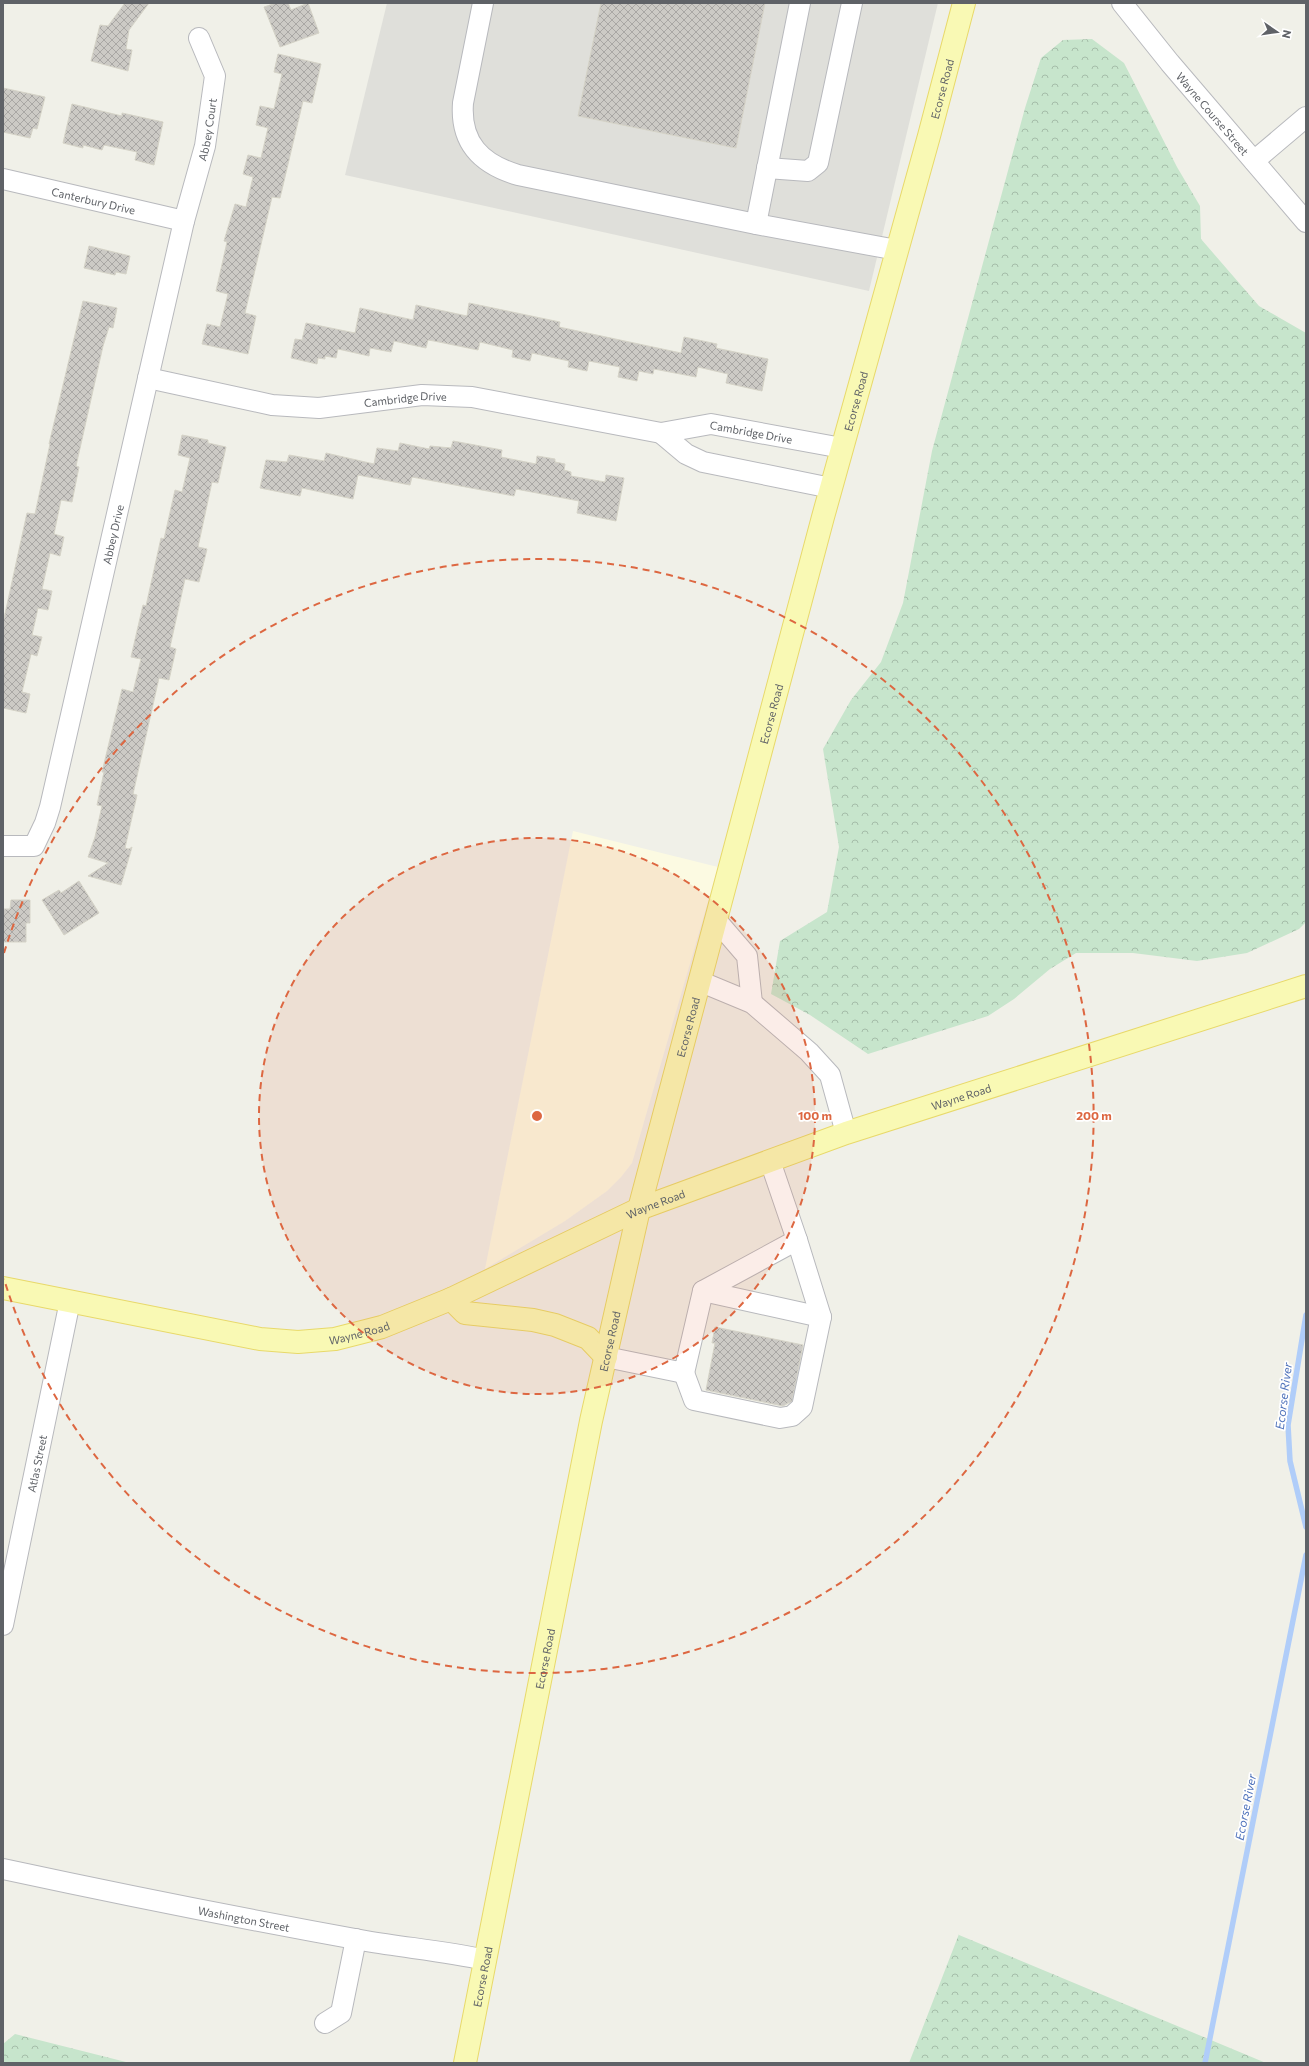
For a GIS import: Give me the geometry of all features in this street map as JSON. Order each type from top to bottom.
[{"type":"main road","name":"Ecorse Road","points":[[465,2063],[591,1421],[639,1209],[831,488],[964,3]]},
{"type":"main road","name":"Wayne Road","points":[[3,1288],[260,1339],[298,1342],[335,1339],[358,1334],[417,1314],[451,1299],[639,1209],[846,1133],[1306,986]]},
{"type":"main road","points":[[451,1299],[465,1313],[533,1320],[555,1325],[588,1338],[606,1357]]},
{"type":"street","points":[[483,3],[463,103],[462,116],[466,133],[472,146],[479,155],[503,170],[518,175],[756,224],[897,250]]},
{"type":"street","points":[[756,224],[800,3]]},
{"type":"street","points":[[767,168],[808,171],[818,163],[852,3]]},
{"type":"street","name":"Wayne Course Street","points":[[1122,3],[1306,222]]},
{"type":"street","name":"Abbey Court","points":[[184,221],[205,146],[216,76],[199,38]]},
{"type":"street","points":[[1254,161],[1306,117]]},
{"type":"street","name":"Canterbury Drive","points":[[3,179],[184,221]]},
{"type":"street","name":"Abbey Drive","points":[[3,846],[34,846],[45,823],[50,807],[184,221]]},
{"type":"street","name":"Cambridge Drive","points":[[148,378],[272,404],[319,408],[422,395],[472,397],[661,433],[710,424],[842,448]]},
{"type":"street","name":"Cambridge Drive","points":[[661,433],[686,454],[703,462],[831,488]]},
{"type":"street","points":[[716,920],[747,956],[752,1002]]},
{"type":"street","points":[[699,981],[752,1002],[809,1052],[830,1074],[846,1133]]},
{"type":"street","points":[[770,1161],[797,1240],[821,1317],[802,1407],[792,1416],[780,1418],[694,1400],[684,1373],[703,1291],[797,1240]]},
{"type":"street","points":[[703,1291],[821,1317]]},
{"type":"street","name":"Atlas Street","points":[[3,1625],[70,1301]]},
{"type":"street","points":[[606,1357],[684,1373]]},
{"type":"street","name":"Washington Street","points":[[3,1869],[193,1910],[356,1940],[486,1960]]},
{"type":"street","points":[[325,2023],[340,2013],[356,1940]]},
{"type":"shaded area","points":[[387,3],[938,3],[869,291],[345,175]]},
{"type":"shaded area","points":[[573,831],[718,867],[632,1163],[607,1191],[565,1221],[485,1269]]},
{"type":"green space","points":[[1092,39],[1124,63],[1177,167],[1200,206],[1201,239],[1259,306],[1306,333],[1306,922],[1299,929],[1247,953],[1197,961],[1133,953],[1076,953],[1050,969],[1014,999],[988,1016],[868,1054],[810,1015],[771,994],[780,941],[827,912],[839,847],[823,749],[851,700],[881,662],[903,603],[932,451],[1025,108],[1041,58],[1063,40]]},
{"type":"green space","points":[[959,1935],[1266,2063],[909,2063]]},
{"type":"green space","points":[[15,2034],[127,2063],[3,2063],[3,2044]]},
{"type":"building","points":[[125,3],[149,3],[129,30],[126,49],[132,50],[128,71],[91,61],[100,25],[108,26]]},
{"type":"building","points":[[276,3],[288,3],[291,10],[308,3],[319,33],[280,47],[264,7]]},
{"type":"building","points":[[601,3],[765,3],[736,148],[578,116]]},
{"type":"building","points":[[278,54],[321,64],[312,103],[303,101],[280,198],[272,197],[245,313],[256,316],[248,354],[202,344],[207,324],[220,327],[228,294],[216,291],[227,242],[224,241],[235,204],[246,207],[253,177],[243,174],[248,155],[261,158],[268,128],[256,125],[260,106],[274,109],[282,74],[274,72]]},
{"type":"building","points":[[3,88],[45,97],[37,129],[33,128],[30,138],[3,132]]},
{"type":"building","points":[[72,104],[122,116],[122,113],[163,122],[154,165],[135,160],[137,152],[104,145],[102,150],[83,145],[83,148],[63,143]]},
{"type":"building","points":[[89,246],[130,256],[126,274],[116,272],[115,275],[84,268]]},
{"type":"building","points":[[83,301],[117,308],[113,328],[109,327],[103,346],[76,466],[79,467],[72,502],[61,500],[54,534],[64,537],[60,556],[50,553],[42,589],[52,591],[48,610],[38,608],[32,635],[42,637],[37,656],[31,654],[22,692],[30,694],[26,713],[3,708],[3,623],[27,513],[35,514],[49,444]]},
{"type":"building","points":[[469,303],[560,322],[559,327],[681,353],[684,337],[717,344],[716,348],[768,359],[762,391],[726,383],[728,374],[698,367],[696,377],[654,369],[653,374],[639,371],[637,381],[618,377],[620,367],[589,361],[587,371],[568,367],[569,361],[532,353],[530,361],[512,357],[513,350],[480,342],[478,350],[428,340],[426,348],[394,341],[391,352],[370,348],[369,356],[338,349],[336,358],[325,356],[325,359],[318,358],[317,364],[291,358],[295,339],[302,340],[306,323],[355,333],[360,308],[413,320],[416,305],[467,316]]},
{"type":"building","points":[[182,435],[208,440],[208,443],[226,447],[218,483],[212,482],[198,547],[207,549],[199,582],[185,579],[170,647],[176,649],[169,680],[159,678],[133,794],[137,795],[125,848],[129,849],[132,847],[121,885],[88,876],[108,863],[88,857],[95,837],[102,806],[97,805],[104,772],[102,772],[122,689],[133,692],[141,659],[131,657],[143,605],[146,606],[161,538],[164,539],[175,490],[182,492],[190,458],[178,455]]},
{"type":"building","points":[[453,441],[502,450],[501,457],[536,464],[537,456],[555,459],[555,462],[565,464],[564,470],[571,472],[571,476],[605,482],[606,475],[624,478],[616,521],[577,513],[579,501],[516,489],[514,496],[412,477],[410,485],[358,475],[353,499],[302,488],[300,496],[260,488],[266,460],[287,462],[289,455],[324,461],[326,453],[374,464],[377,448],[398,451],[400,443],[429,449],[430,446],[451,448]]},
{"type":"building","points":[[79,881],[99,913],[64,935],[42,900],[59,890],[61,893]]},
{"type":"building","points":[[11,900],[30,900],[30,923],[26,923],[26,942],[3,942],[3,909],[10,909]]},
{"type":"building","points":[[715,1327],[803,1345],[792,1401],[783,1406],[706,1390],[715,1343],[712,1343]]},
{"type":"waterway","name":"Ecorse River","points":[[1306,1315],[1288,1425],[1290,1461],[1306,1527]]},
{"type":"waterway","name":"Ecorse River","points":[[1205,2063],[1306,1555]]}]
